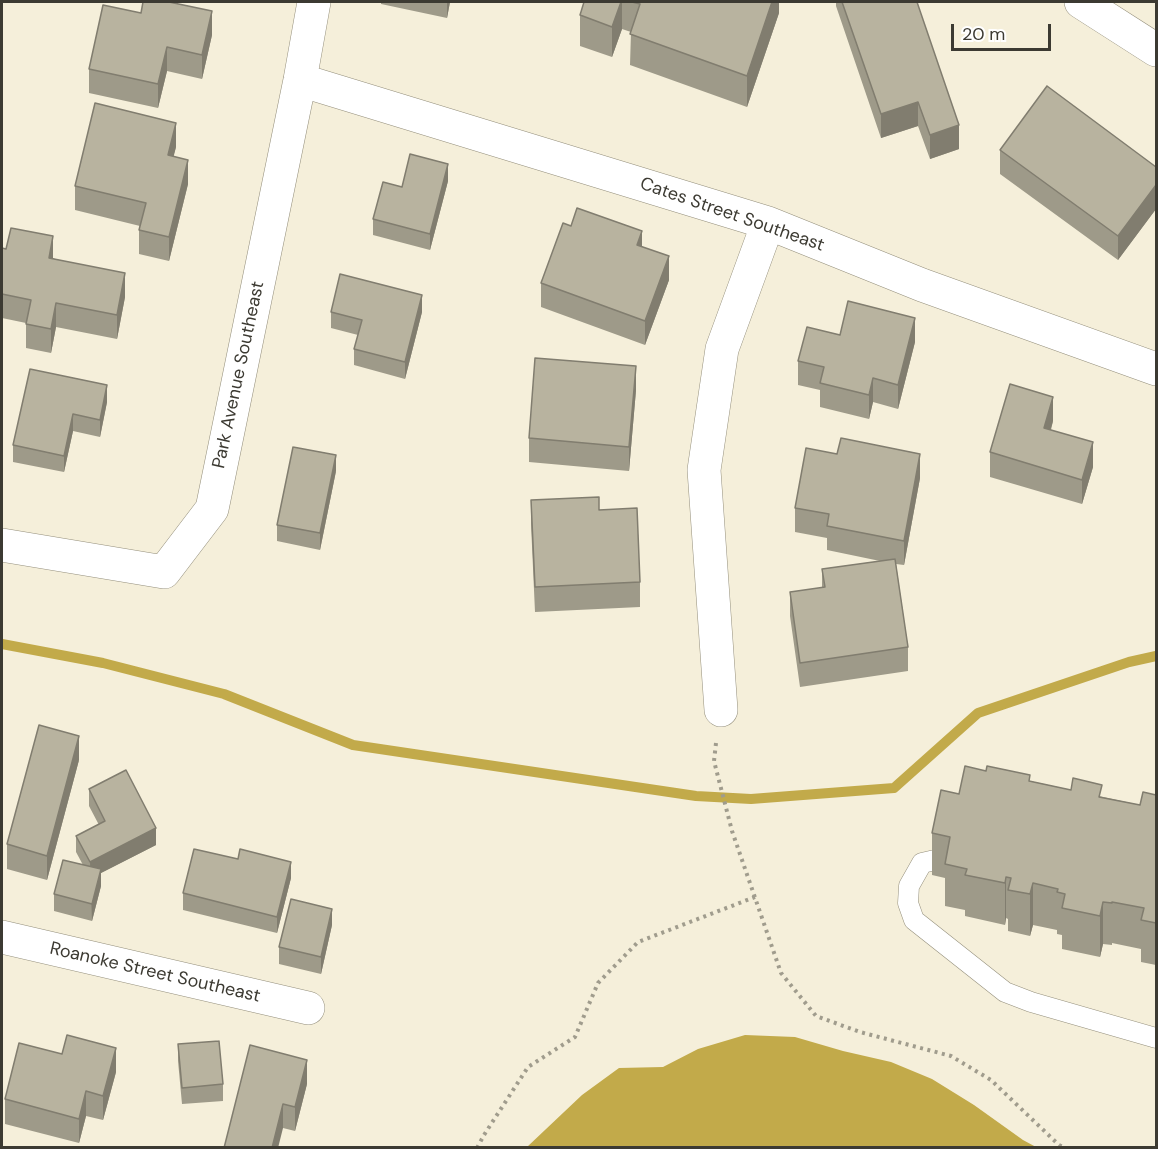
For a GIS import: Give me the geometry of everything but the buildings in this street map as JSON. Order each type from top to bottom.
[{"type":"street","name":"Park Avenue Southeast","points":[[2,545],[164,572],[212,509],[314,2]]},
{"type":"street","points":[[1081,2],[1156,50]]},
{"type":"street","name":"Cates Street Southeast","points":[[300,80],[768,223],[922,285],[1156,369]]},
{"type":"street","points":[[721,710],[704,470],[722,349],[768,223]]},
{"type":"street","name":"Roanoke Street Southeast","points":[[2,938],[308,1008]]},
{"type":"lane","points":[[935,860],[922,863],[909,886],[908,903],[914,920],[1005,992],[1030,1002],[1156,1038]]},
{"type":"path","points":[[714,761],[732,831],[781,973],[816,1016],[860,1032],[951,1056],[991,1080],[1059,1145],[1065,1148]]},
{"type":"path","points":[[477,1148],[528,1067],[575,1037],[598,983],[638,942],[755,897]]},
{"type":"shaded area","points":[[745,1035],[795,1037],[891,1062],[932,1079],[1036,1147],[527,1147],[582,1095],[619,1068],[663,1067],[698,1049]]},
{"type":"waterway","points":[[2,644],[103,663],[224,694],[353,745],[696,796],[751,799],[894,788],[978,713],[1129,662],[1156,656]]}]
